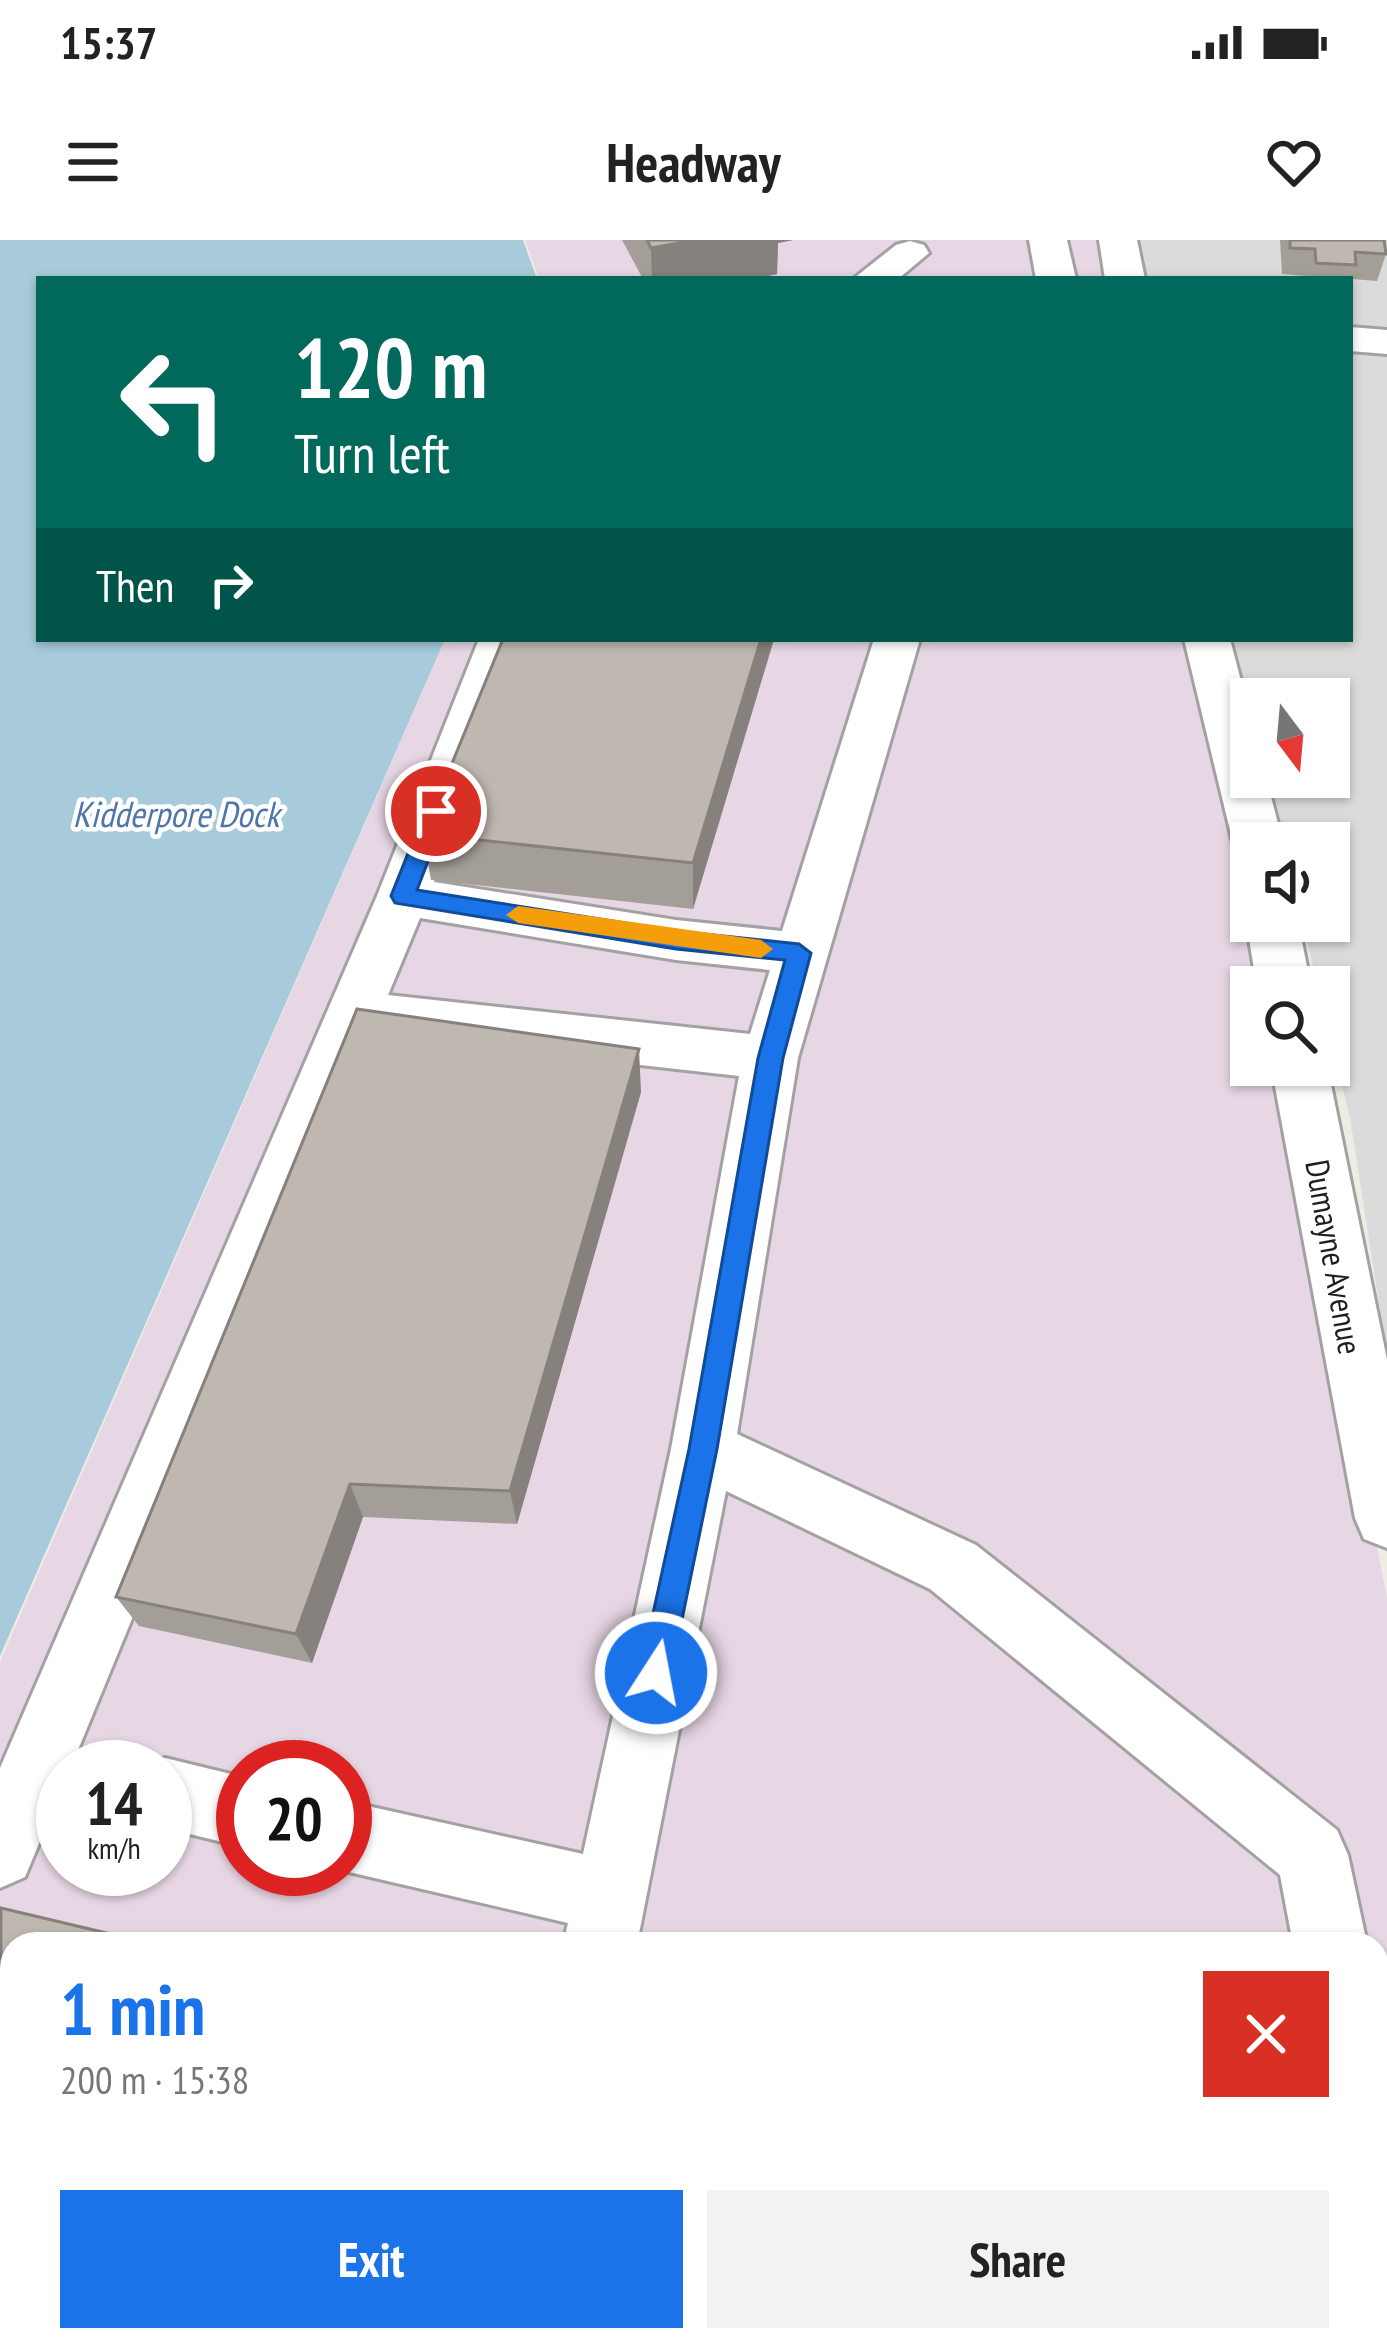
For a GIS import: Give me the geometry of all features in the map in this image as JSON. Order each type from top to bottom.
[{"type":"street","points":[[1048,240],[1055,276]]},
{"type":"street","points":[[1118,240],[1124,276]]},
{"type":"street","points":[[879,276],[910,258]]},
{"type":"street","points":[[1353,339],[1387,341]]},
{"type":"street","points":[[61,1740],[403,896],[501,642]]},
{"type":"street","points":[[372,1846],[605,1920],[703,1449],[770,1058],[896,642]]},
{"type":"street","points":[[1208,642],[1253,822]]},
{"type":"street","points":[[403,896],[676,940],[799,953]]},
{"type":"street","points":[[354,1013],[770,1058]]},
{"type":"street","name":"Dumayne Avenue","points":[[1303,1086],[1384,1486]]},
{"type":"street","points":[[703,1449],[953,1567],[1312,1855],[1328,1932]]},
{"type":"street","points":[[0,1852],[36,1791]]},
{"type":"shaded area","points":[[525,240],[1112,240],[1118,276],[538,276]]},
{"type":"shaded area","points":[[1139,240],[1387,240],[1387,1355],[1342,1086],[1350,1086],[1350,966],[1313,966],[1307,942],[1350,942],[1350,822],[1278,822],[1272,798],[1350,798],[1350,678],[1242,678],[1232,642],[1353,642],[1353,276],[1146,276]]},
{"type":"shaded area","points":[[444,642],[1197,642],[1230,781],[1230,798],[1234,798],[1240,822],[1230,822],[1230,942],[1258,942],[1265,966],[1230,966],[1230,1086],[1290,1086],[1387,1599],[1387,1932],[0,1932],[0,1662]]},
{"type":"water","name":"Kidderpore Dock","points":[[0,240],[523,240],[536,276],[36,276],[36,642],[444,642],[0,1656]]},
{"type":"building","points":[[647,240],[696,240],[651,248]]},
{"type":"building","points":[[1290,240],[1384,240],[1386,254],[1355,252],[1356,265],[1316,263],[1315,249],[1290,248]]},
{"type":"building","points":[[502,642],[760,642],[693,863],[423,834]]},
{"type":"building","points":[[357,1009],[639,1049],[510,1491],[350,1484],[296,1634],[116,1597]]},
{"type":"building","points":[[1,1908],[102,1932],[1,1932]]},
{"type":"slow traffic","points":[[518,915],[761,949]]},
{"type":"route","points":[[436,811],[403,896],[676,940],[799,953],[770,1058],[703,1449],[656,1673]]}]
